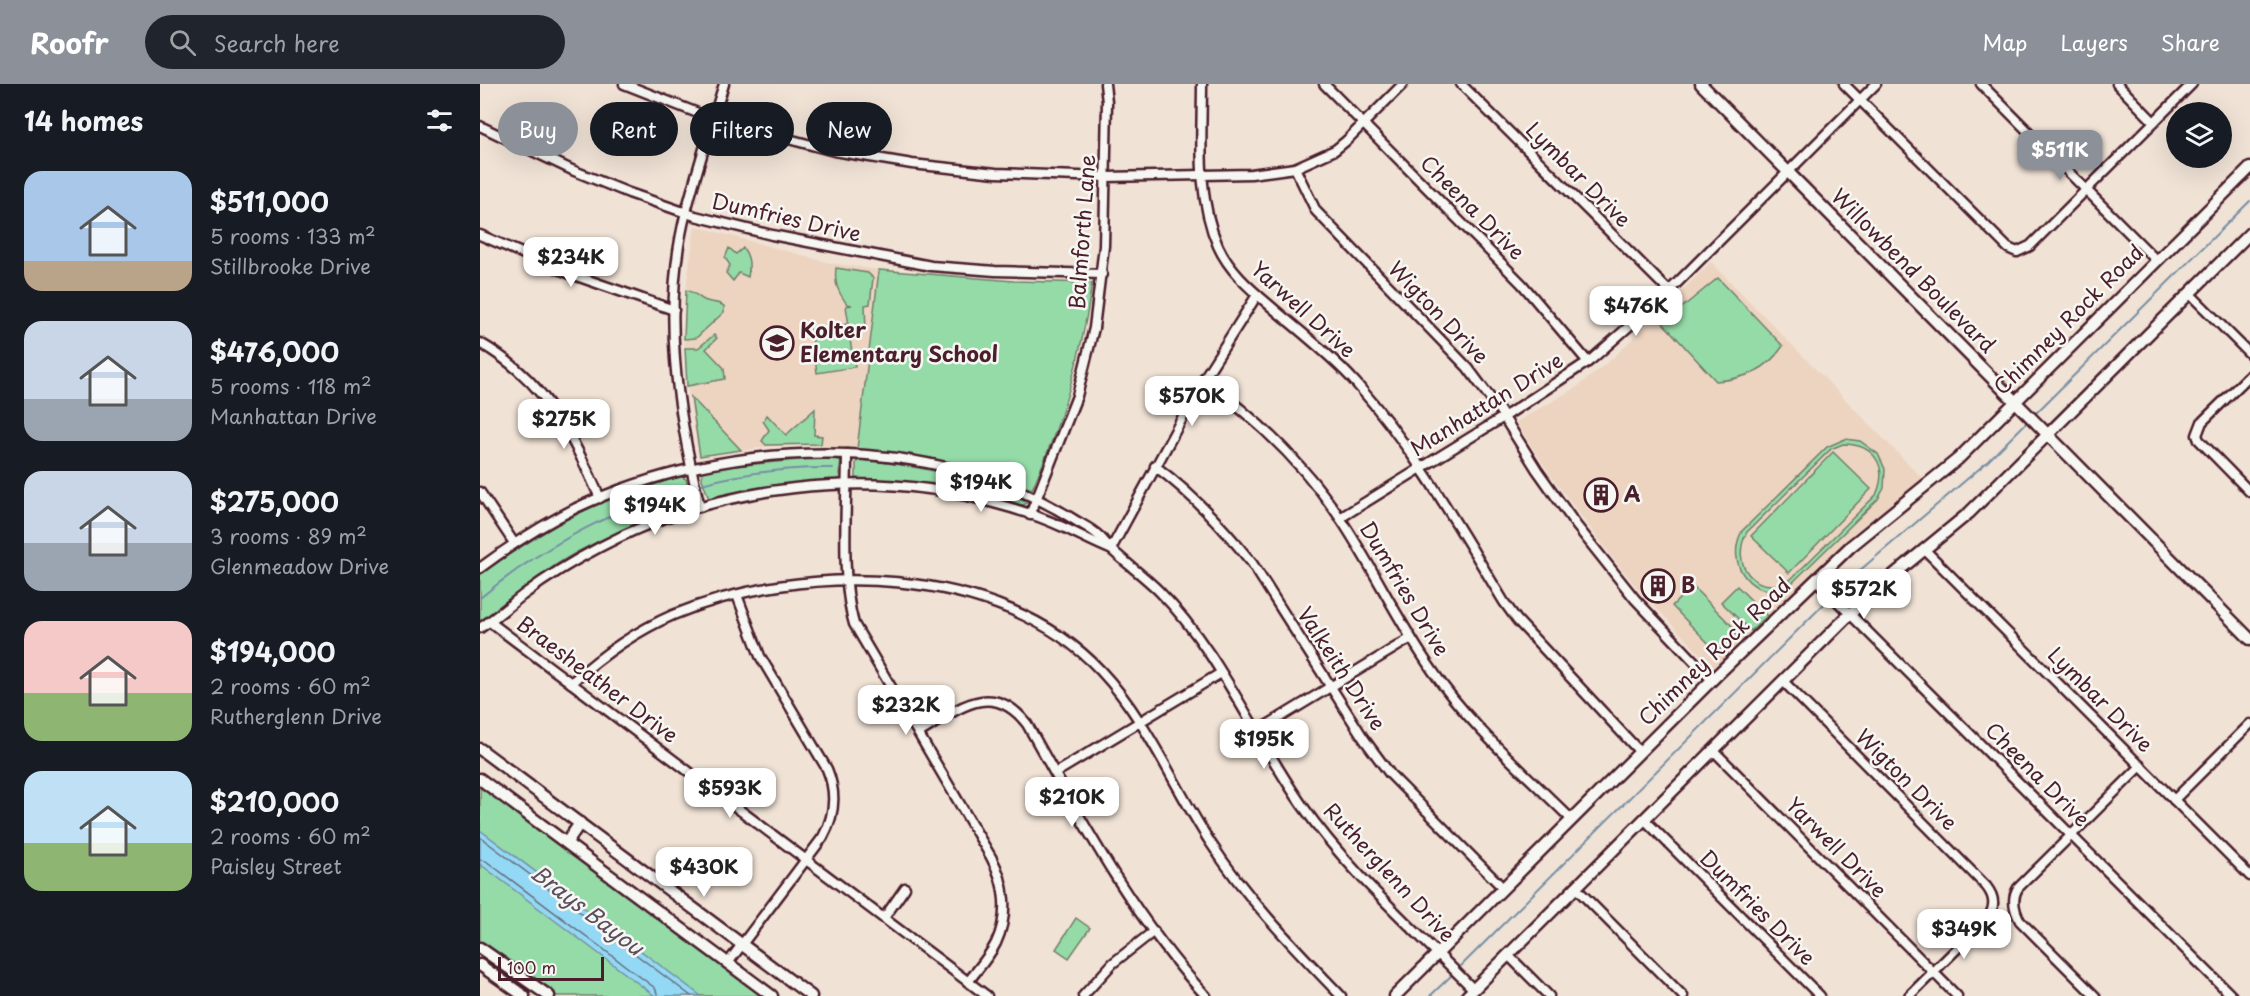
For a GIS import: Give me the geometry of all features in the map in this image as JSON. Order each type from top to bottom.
[{"type":"main road","name":"Willowbend Boulevard","points":[[1701,84],[2250,639]]},
{"type":"main road","name":"Chimney Rock Road","points":[[1395,996],[1712,680],[1851,546],[2020,406],[2086,330],[2250,168]]},
{"type":"main road","points":[[1470,993],[1850,614],[1880,586],[1969,513],[2044,431],[2250,233]]},
{"type":"main road","points":[[480,749],[811,996]]},
{"type":"main road","points":[[480,779],[772,996]]},
{"type":"main road","points":[[567,842],[580,823]]},
{"type":"main road","points":[[480,948],[549,996]]},
{"type":"main road","points":[[480,965],[524,996]]},
{"type":"street","points":[[624,84],[690,110]]},
{"type":"street","points":[[718,102],[724,84]]},
{"type":"street","name":"Balmforth Lane","points":[[1030,515],[1077,396],[1094,328],[1102,274],[1106,177],[1107,102],[1105,84]]},
{"type":"street","name":"Yarwell Drive","points":[[1202,84],[1204,205],[1211,231],[1230,267],[1257,295],[1320,348],[1353,380],[1394,428],[1422,467],[1517,620],[1640,752]]},
{"type":"street","name":"Cheena Drive","points":[[1324,84],[1522,284],[1588,362]]},
{"type":"street","points":[[794,140],[834,151],[912,164],[996,173],[1106,177],[1251,174],[1295,168],[1335,150],[1403,84]]},
{"type":"street","name":"Lymbar Drive","points":[[1461,84],[1669,291]]},
{"type":"street","points":[[1844,84],[2007,248],[2020,252],[2030,246],[2192,84]]},
{"type":"street","name":"Manhattan Drive","points":[[1340,518],[1504,417],[1588,362],[1669,291],[1876,84]]},
{"type":"street","points":[[1981,84],[2157,261]]},
{"type":"street","points":[[2117,84],[2154,122]]},
{"type":"street","name":"Dumfries Drive","points":[[480,126],[572,170],[686,213],[772,235],[931,266],[995,271],[1102,274]]},
{"type":"street","points":[[700,507],[691,468],[675,368],[674,310],[677,260],[686,213],[702,156]]},
{"type":"street","name":"Wigton Drive","points":[[1295,168],[1308,198],[1320,216],[1448,345],[1504,417],[1537,470],[1576,525],[1635,599],[1712,680]]},
{"type":"street","points":[[480,235],[568,273],[674,310]]},
{"type":"street","points":[[2189,293],[2250,354]]},
{"type":"street","points":[[1111,549],[1203,380],[1257,295]]},
{"type":"street","points":[[480,343],[517,370],[553,408],[577,447],[600,498]]},
{"type":"street","points":[[2250,375],[2200,426],[2197,435],[2199,440],[2250,492]]},
{"type":"street","name":"Dumfries Drive","points":[[1203,380],[1229,398],[1270,435],[1299,467],[1340,518],[1411,638],[1439,680],[1461,707],[1572,820]]},
{"type":"street","points":[[847,453],[847,581],[849,606],[854,624],[1002,879],[1004,913],[1000,931],[995,945],[968,982]]},
{"type":"street","name":"Rutherglenn Drive","points":[[480,568],[514,543],[575,509],[600,498],[691,468],[769,455],[847,453],[938,465],[984,478],[1036,499],[1076,520],[1100,536],[1111,549],[1161,592],[1197,635],[1302,805],[1328,839],[1465,981],[1470,993]]},
{"type":"street","name":"Valkeith Drive","points":[[1155,466],[1195,498],[1252,563],[1364,739],[1390,774],[1503,888]]},
{"type":"street","name":"Rutherglenn Drive","points":[[480,628],[545,579],[601,546],[667,517],[700,507],[780,490],[847,485],[887,486],[953,493],[996,503],[1030,515],[1111,549]]},
{"type":"street","points":[[480,492],[514,543]]},
{"type":"street","name":"Lymbar Drive","points":[[1924,549],[2250,876]]},
{"type":"street","name":"Cheena Drive","points":[[1816,580],[2232,996]]},
{"type":"street","points":[[571,683],[600,657],[649,626],[737,595],[795,584],[847,581],[916,584],[978,597],[1045,626],[1082,652],[1101,670],[1140,722],[1209,840],[1229,869],[1264,914],[1341,996]]},
{"type":"street","points":[[728,963],[828,827],[834,797],[831,779],[760,656],[737,595]]},
{"type":"street","name":"Braesheather Drive","points":[[490,622],[987,996]]},
{"type":"street","points":[[1256,732],[1411,638]]},
{"type":"street","points":[[1054,773],[1221,673]]},
{"type":"street","name":"Wigton Drive","points":[[1783,681],[1992,894],[1993,908],[1984,922],[1933,972]]},
{"type":"street","points":[[919,733],[969,703],[979,700],[1001,702],[1019,714],[1108,863],[1154,931],[1206,996]]},
{"type":"street","points":[[2174,800],[2250,724]]},
{"type":"street","name":"Yarwell Drive","points":[[1714,750],[1957,996]]},
{"type":"street","points":[[2095,996],[2020,921],[2013,897],[2018,888],[2141,766]]},
{"type":"street","name":"Dumfries Drive","points":[[1644,819],[1820,996]]},
{"type":"street","points":[[1575,887],[1683,996]]},
{"type":"street","points":[[884,918],[905,888]]},
{"type":"street","points":[[1083,996],[1113,963],[1154,931]]},
{"type":"street","points":[[1509,955],[1549,996]]},
{"type":"street","points":[[1909,996],[1933,972]]},
{"type":"shaded area","name":"Kolter Elementary School","points":[[695,226],[830,263],[879,270],[857,449],[799,445],[765,447],[699,458],[687,386],[684,339],[687,281]]},
{"type":"shaded area","points":[[1711,262],[1923,479],[1854,533],[1717,667],[1712,667],[1639,590],[1615,561],[1551,476],[1516,422],[1577,387],[1612,359]]},
{"type":"green space","points":[[729,248],[736,254],[743,248],[745,251],[749,262],[748,277],[739,273],[733,281],[726,273],[730,265],[725,258]]},
{"type":"green space","points":[[836,268],[868,273],[873,278],[870,304],[865,305],[866,331],[850,332],[846,306],[852,305],[847,304],[839,291],[836,283]]},
{"type":"green space","points":[[879,270],[1014,281],[1092,283],[1083,336],[1070,388],[1053,439],[1032,489],[946,463],[857,449]]},
{"type":"green space","points":[[1718,278],[1783,346],[1770,361],[1754,372],[1716,381],[1663,323]]},
{"type":"green space","points":[[686,290],[704,300],[721,304],[724,306],[724,312],[696,338],[684,339]]},
{"type":"green space","points":[[847,324],[855,367],[817,373],[811,329]]},
{"type":"green space","points":[[714,335],[717,338],[706,349],[724,368],[725,379],[687,386],[685,348],[698,348]]},
{"type":"green space","points":[[691,397],[741,450],[700,456]]},
{"type":"green space","points":[[815,409],[814,435],[822,436],[821,444],[766,445],[762,441],[769,430],[763,421],[767,415],[786,435]]},
{"type":"green space","points":[[1845,439],[1860,441],[1878,454],[1885,469],[1884,488],[1878,499],[1789,586],[1776,590],[1754,585],[1739,567],[1737,544],[1742,531],[1827,447]],"holes":[[[1843,444],[1854,445],[1870,452],[1876,459],[1881,475],[1876,495],[1790,580],[1766,585],[1749,575],[1741,556],[1742,544],[1747,532],[1831,449]]]},
{"type":"green space","points":[[1833,452],[1871,489],[1789,573],[1751,536]]},
{"type":"green space","points":[[830,457],[841,461],[838,480],[760,488],[709,499],[702,479],[703,471],[723,467]]},
{"type":"green space","points":[[861,460],[923,469],[974,480],[997,487],[1027,503],[1021,506],[926,485],[856,479],[856,462]]},
{"type":"green space","points":[[680,476],[686,479],[691,497],[690,504],[625,529],[573,555],[545,572],[480,622],[480,575],[486,570],[532,540],[580,513],[614,498]]},
{"type":"green space","points":[[1692,586],[1738,632],[1717,652],[1672,606]]},
{"type":"green space","points":[[1737,586],[1767,616],[1751,631],[1721,602]]},
{"type":"green space","points":[[480,784],[764,996],[557,996],[480,943]]},
{"type":"green space","points":[[1076,918],[1090,928],[1069,958],[1056,949]]},
{"type":"water","points":[[480,830],[701,996],[655,996],[480,864]]},
{"type":"waterway","points":[[2033,416],[2250,201]]},
{"type":"waterway","points":[[1835,594],[1986,463],[2029,420]]},
{"type":"waterway","points":[[480,598],[518,569],[558,543],[645,502],[691,487],[738,476],[785,470],[833,468]]},
{"type":"waterway","points":[[1458,969],[1830,598]]},
{"type":"waterway","points":[[1430,996],[1454,973]]},
{"type":"place","name":"Kolter Elementary School","points":[[777,343]]},
{"type":"place","name":"A","points":[[1601,495]]},
{"type":"place","name":"B","points":[[1658,586]]},
{"type":"water label","name":"Brays Bayou","points":[[587,910]]}]
